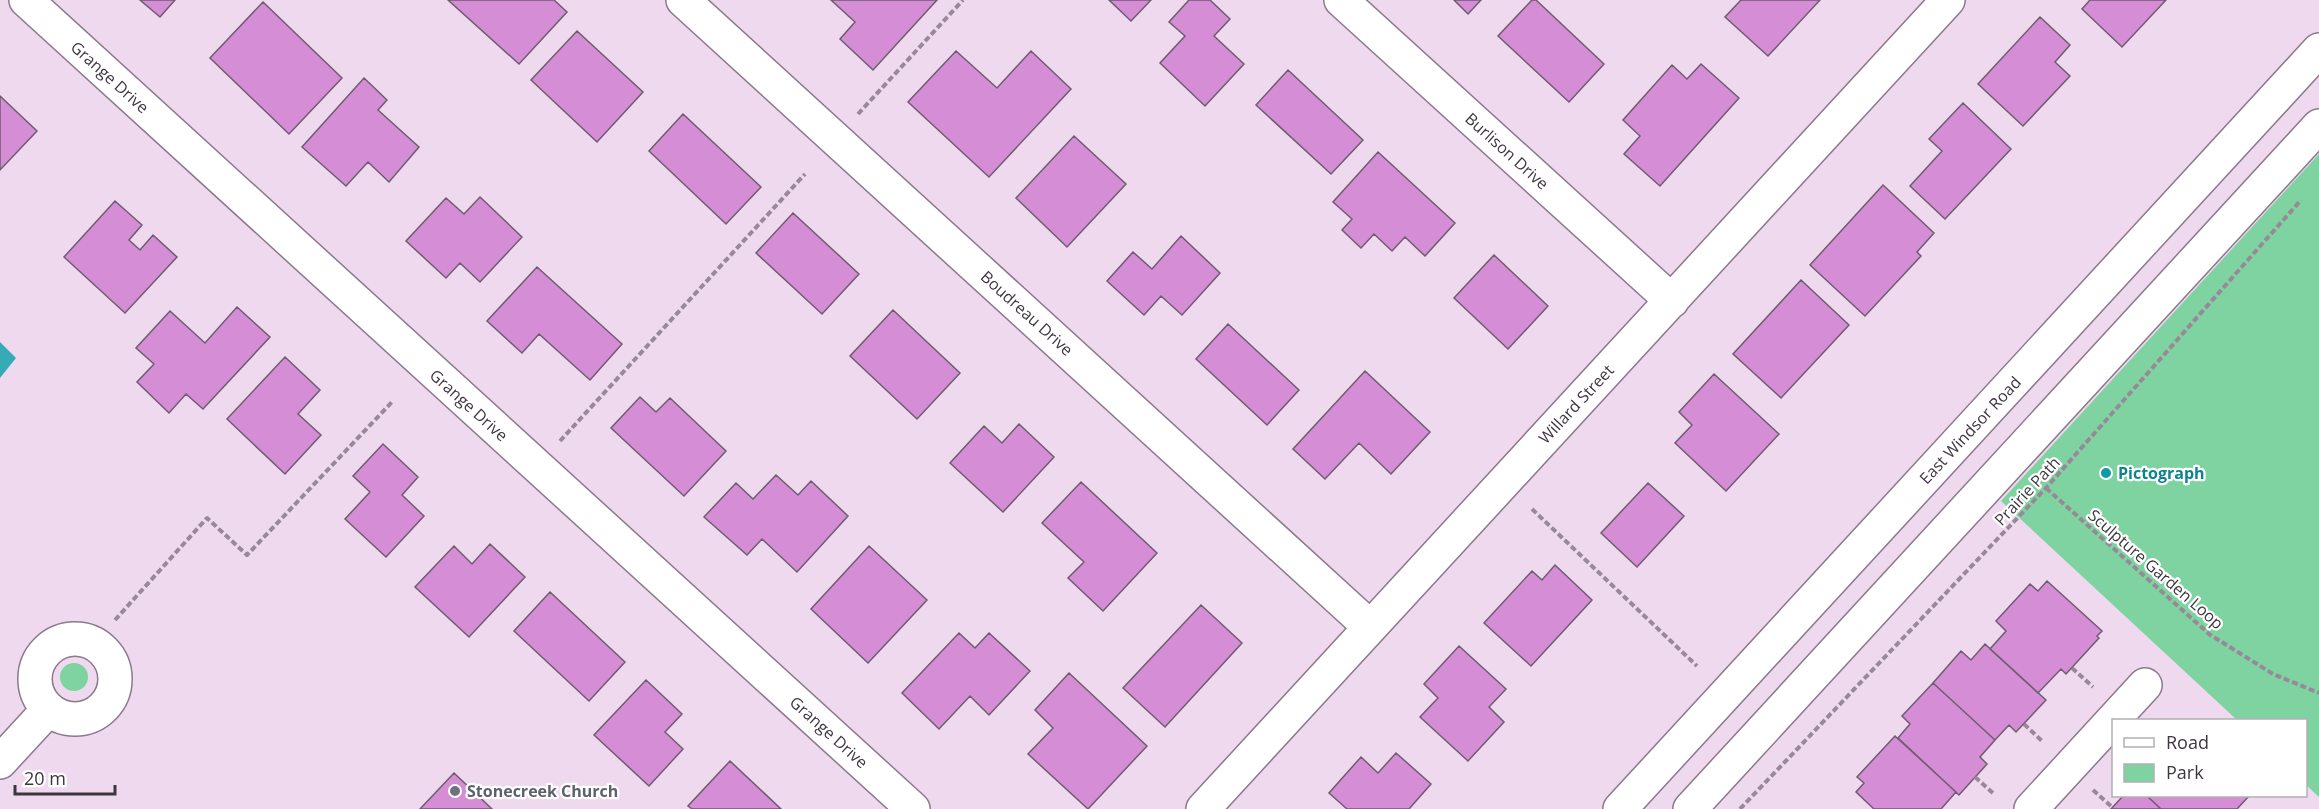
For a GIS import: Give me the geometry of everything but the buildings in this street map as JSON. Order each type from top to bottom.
[{"type":"street","name":"Grange Drive","points":[[26,0],[914,809]]},
{"type":"street","name":"Boudreau Drive","points":[[683,0],[1370,627]]},
{"type":"street","name":"Burlison Drive","points":[[1341,0],[1672,301]]},
{"type":"street","name":"Willard Street","points":[[1203,809],[1948,0]]},
{"type":"street","name":"East Windsor Road","points":[[1620,809],[2319,50]]},
{"type":"street","points":[[1690,809],[2319,126]]},
{"type":"street","points":[[2114,719],[2145,685]]},
{"type":"street","points":[[0,762],[48,710]]},
{"type":"street","points":[[2031,809],[2112,721]]},
{"type":"path","points":[[858,114],[963,0]]},
{"type":"path","points":[[560,442],[805,174]]},
{"type":"path","name":"Prairie Path","points":[[1740,809],[2046,489],[2306,194]]},
{"type":"path","points":[[115,620],[207,518],[247,555],[392,402]]},
{"type":"path","name":"Sculpture Garden Loop","points":[[2046,489],[2209,634],[2273,674],[2319,693]]},
{"type":"path","points":[[1532,509],[1697,666]]},
{"type":"path","points":[[2072,668],[2093,687]]},
{"type":"path","points":[[2024,724],[2043,742]]},
{"type":"path","points":[[1975,777],[1994,794]]},
{"type":"path","points":[[2092,790],[2112,807]]},
{"type":"green space","points":[[2319,154],[2319,797],[2307,786],[2307,719],[2236,719],[2001,501]]},
{"type":"green space","points":[[74,663],[84,667],[88,677],[84,687],[74,691],[64,687],[60,677],[64,667]]},
{"type":"water","points":[[0,342],[16,358],[0,378]]},
{"type":"place","name":"Pictograph","points":[[2106,473]]},
{"type":"place","name":"Stonecreek Church","points":[[455,791]]}]
